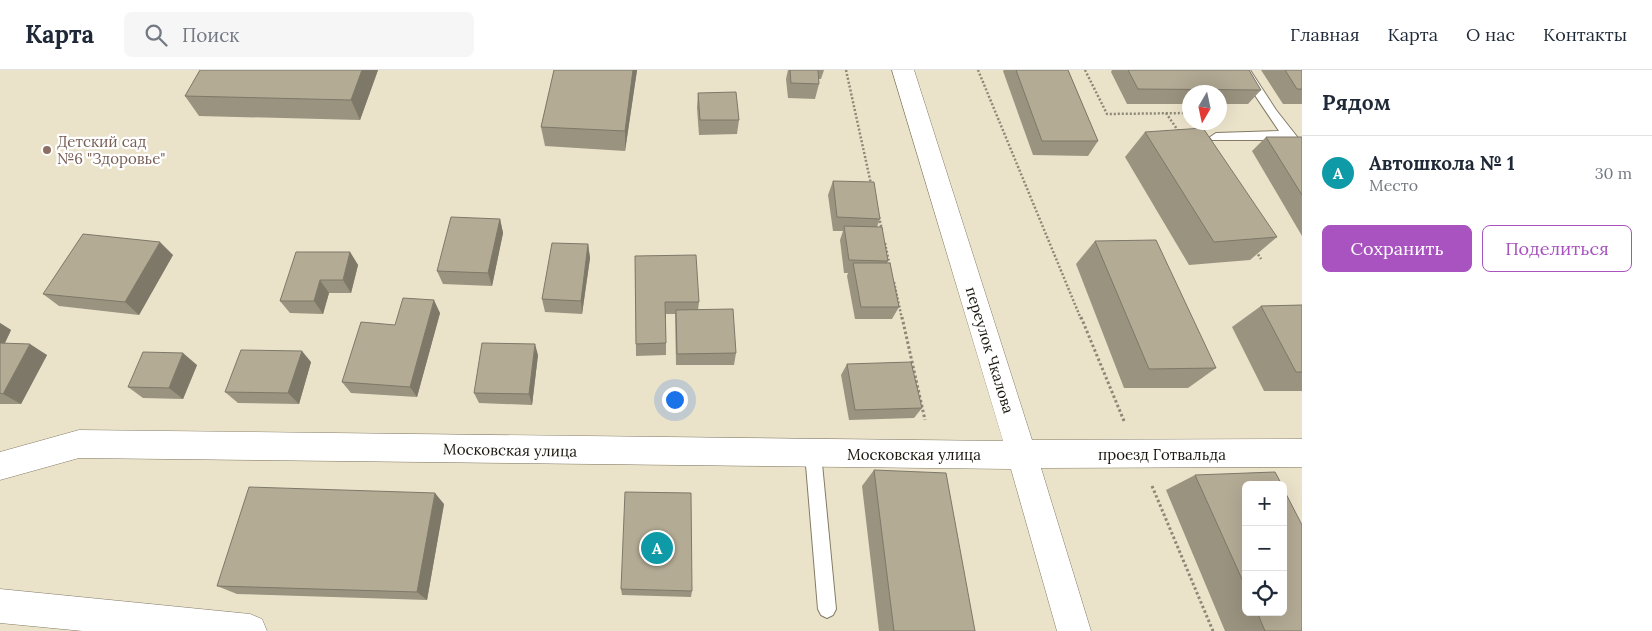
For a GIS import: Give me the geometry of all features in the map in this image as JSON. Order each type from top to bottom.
[{"type":"street","name":"переулок Чкалова","points":[[903,70],[1022,455],[1074,631]]},
{"type":"street","name":"Московская улица","points":[[0,466],[79,444],[1022,455]]},
{"type":"street","name":"проезд Готвальда","points":[[1022,455],[1302,453]]},
{"type":"street","points":[[0,606],[250,631]]},
{"type":"lane","points":[[1244,70],[1302,152]]},
{"type":"lane","points":[[1216,137],[1289,135]]},
{"type":"lane","points":[[813,453],[827,609]]},
{"type":"path","points":[[846,70],[872,186]]},
{"type":"path","points":[[978,70],[1212,631]]},
{"type":"path","points":[[1085,70],[1107,114],[1182,114]]},
{"type":"path","points":[[1166,113],[1181,135]]},
{"type":"path","points":[[878,214],[892,272]]},
{"type":"path","points":[[1256,250],[1261,258]]},
{"type":"path","points":[[894,282],[933,455]]},
{"type":"building","points":[[200,70],[362,70],[351,100],[185,96]]},
{"type":"building","points":[[554,70],[633,70],[625,131],[541,127]]},
{"type":"building","points":[[790,70],[818,70],[819,84],[791,83]]},
{"type":"building","points":[[1016,70],[1068,70],[1098,141],[1042,141]]},
{"type":"building","points":[[1128,70],[1249,70],[1261,90],[1227,90],[1227,85],[1182,85],[1182,89],[1138,89]]},
{"type":"building","points":[[1285,70],[1302,70],[1302,89],[1297,89]]},
{"type":"building","points":[[736,92],[739,120],[700,120],[698,93]]},
{"type":"building","points":[[1204,130],[1277,237],[1214,242],[1145,132]]},
{"type":"building","points":[[1266,137],[1302,137],[1302,195]]},
{"type":"building","points":[[833,181],[874,182],[880,219],[837,217]]},
{"type":"building","points":[[451,217],[500,219],[488,273],[437,271]]},
{"type":"building","points":[[844,226],[882,227],[888,261],[849,260]]},
{"type":"building","points":[[83,234],[160,242],[125,302],[43,294]]},
{"type":"building","points":[[1156,240],[1216,368],[1149,369],[1095,241]]},
{"type":"building","points":[[552,243],[588,244],[581,301],[542,299]]},
{"type":"building","points":[[296,252],[350,252],[343,280],[320,280],[314,301],[280,301]]},
{"type":"building","points":[[696,255],[699,302],[665,302],[666,343],[636,344],[635,256]]},
{"type":"building","points":[[853,263],[890,263],[899,307],[861,307]]},
{"type":"building","points":[[403,298],[434,300],[410,387],[342,382],[361,322],[395,325]]},
{"type":"building","points":[[1302,305],[1302,372],[1296,372],[1261,306]]},
{"type":"building","points":[[733,309],[736,353],[677,354],[676,310]]},
{"type":"building","points":[[0,343],[30,344],[3,394],[0,393]]},
{"type":"building","points":[[482,343],[535,344],[529,394],[474,393]]},
{"type":"building","points":[[241,350],[302,351],[288,393],[225,392]]},
{"type":"building","points":[[143,352],[183,353],[169,388],[128,387]]},
{"type":"building","points":[[911,362],[922,408],[855,410],[847,364]]},
{"type":"building","points":[[874,470],[946,473],[975,631],[894,631]]},
{"type":"building","points":[[1275,472],[1280,481],[1242,481],[1242,579],[1195,475]]},
{"type":"building","points":[[249,487],[435,493],[417,592],[217,586]]},
{"type":"building","points":[[625,492],[691,493],[692,591],[621,589]]},
{"type":"building","points":[[1287,496],[1302,525],[1302,631],[1265,631],[1259,616],[1287,616]]},
{"type":"place","name":"Детский сад №6 \"Здоровье\"","points":[[47,150]]},
{"type":"place","name":"Автошкола № 1","points":[[657,548]]}]
